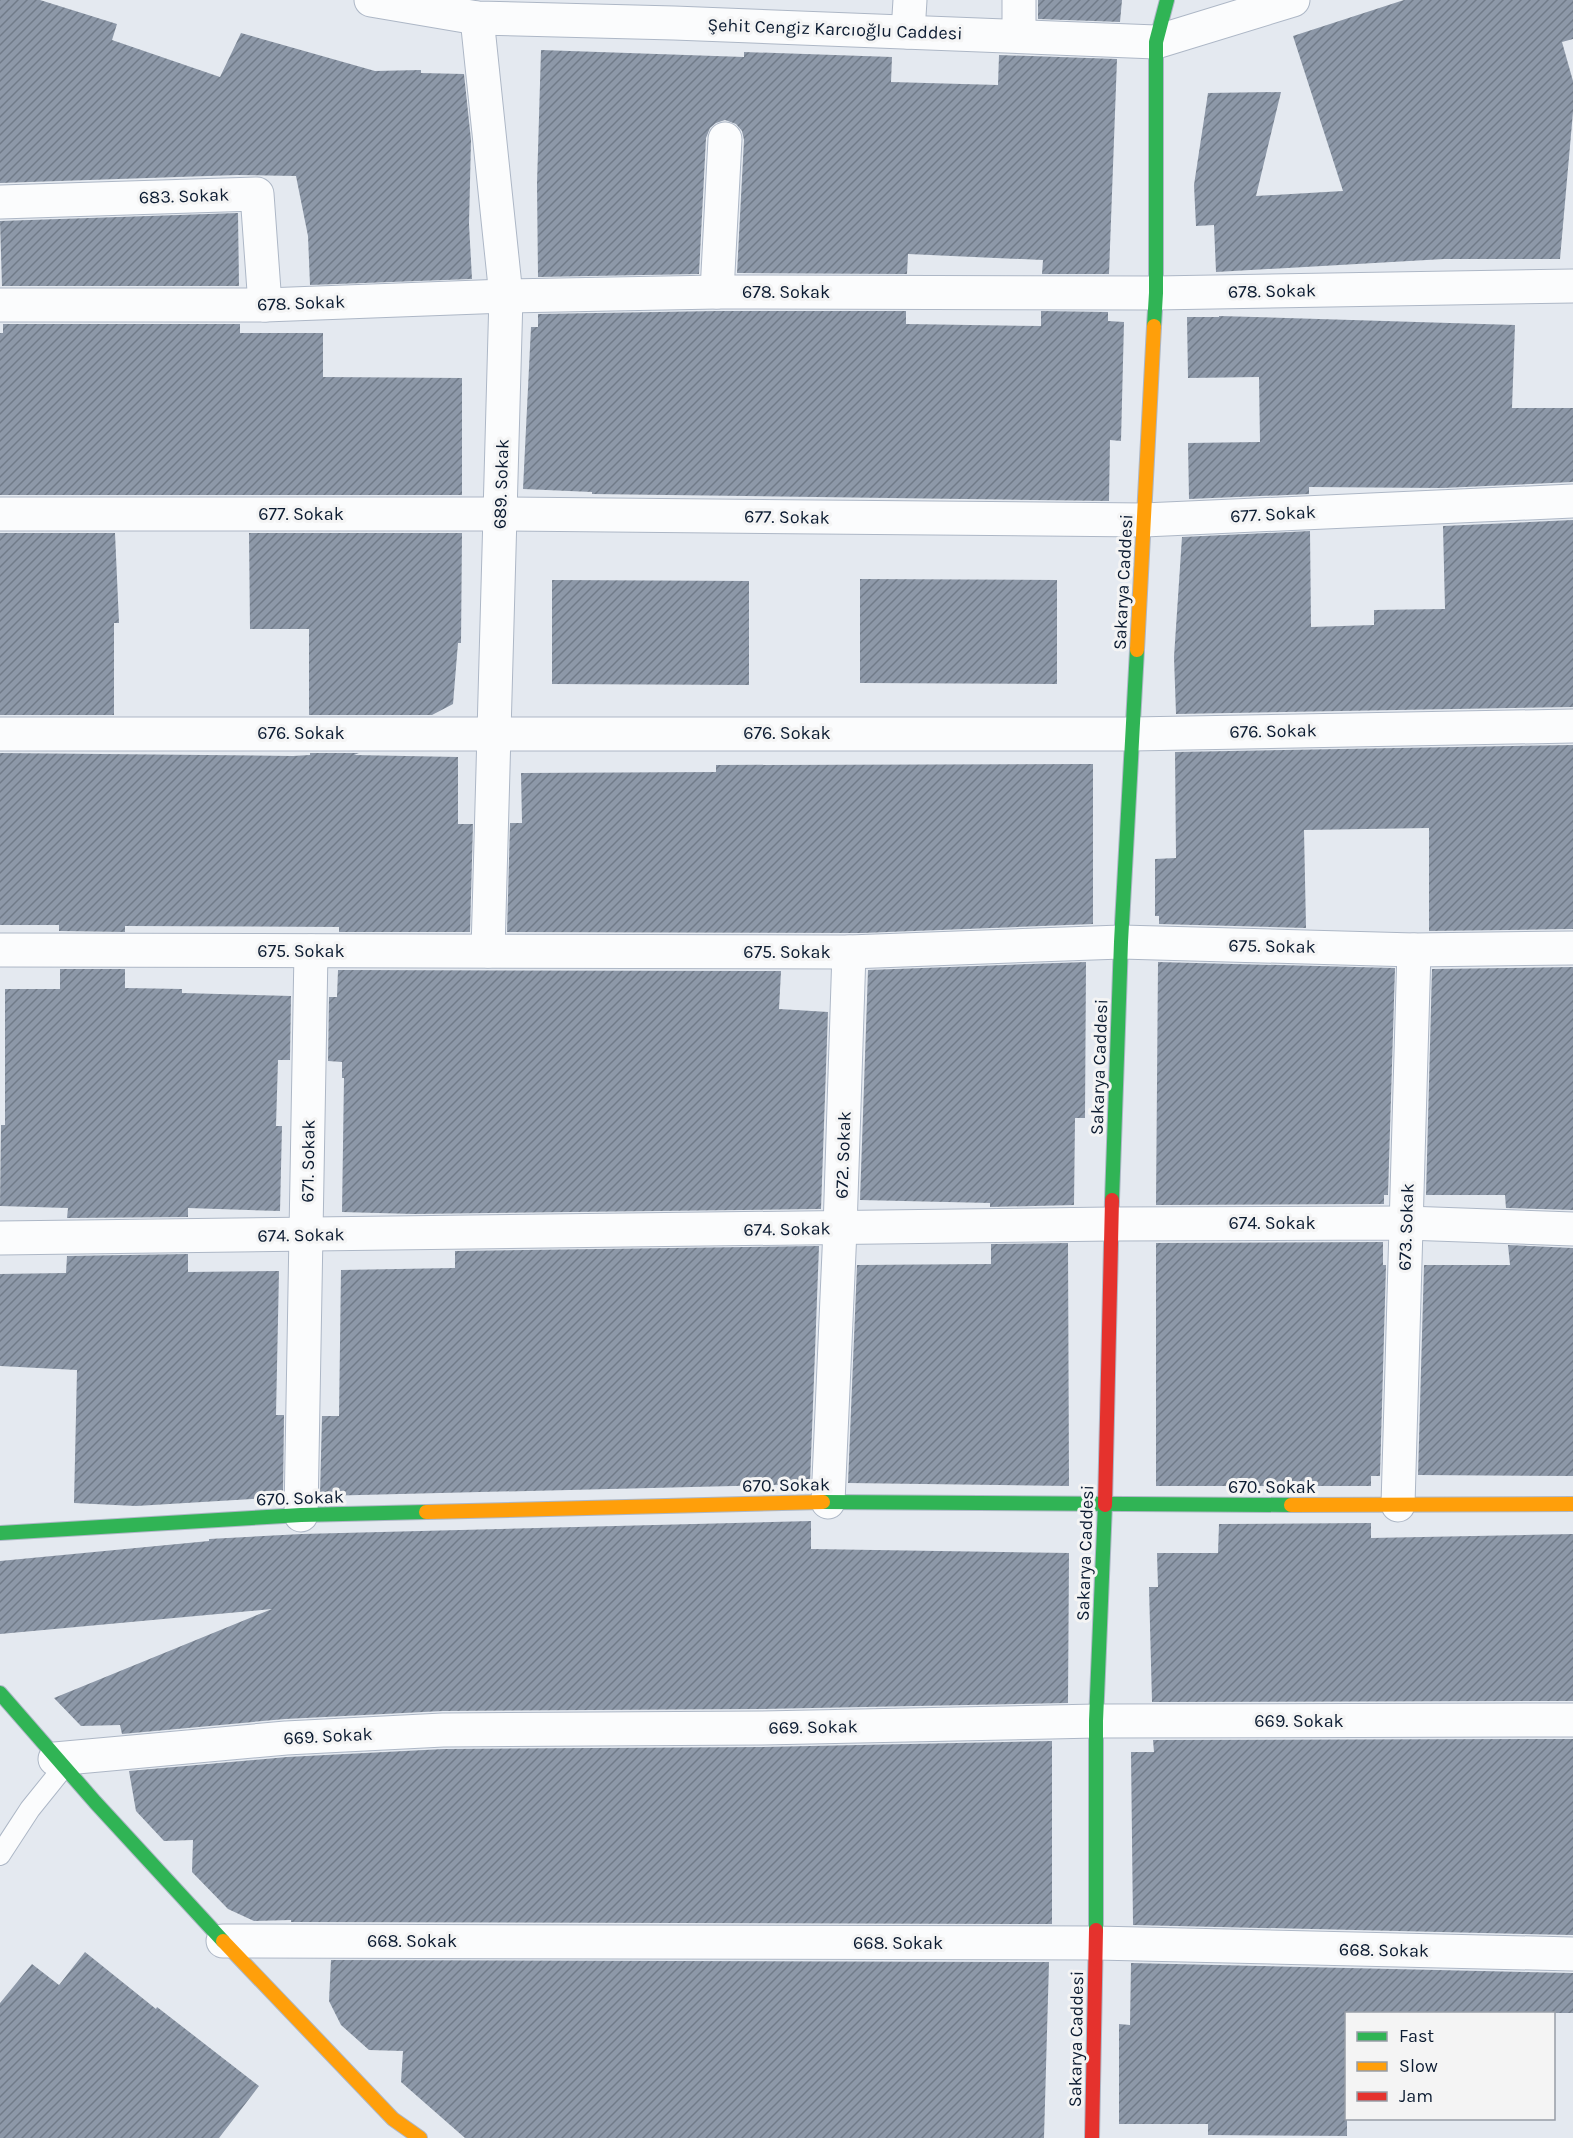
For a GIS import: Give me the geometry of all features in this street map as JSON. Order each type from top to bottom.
[{"type":"street","name":"Şehit Cengiz Karcıoğlu Caddesi","points":[[371,0],[477,18],[674,22],[909,16],[1019,36],[1155,42],[1293,0]]},
{"type":"street","points":[[1018,0],[1019,36]]},
{"type":"street","name":"Sakarya Caddesi","points":[[1092,2138],[1096,1943],[1096,1721],[1105,1505],[1111,1224],[1131,734],[1156,293],[1155,42],[1167,0]]},
{"type":"street","name":"689. Sokak","points":[[477,18],[506,296],[488,951]]},
{"type":"street","points":[[717,292],[725,139]]},
{"type":"street","name":"683. Sokak","points":[[0,202],[257,194],[265,305]]},
{"type":"street","name":"678. Sokak","points":[[0,305],[265,305],[506,296],[717,292],[1156,293],[1573,286]]},
{"type":"street","name":"677. Sokak","points":[[0,514],[500,514],[1144,520],[1573,501]]},
{"type":"street","name":"676. Sokak","points":[[0,734],[1131,734],[1573,726]]},
{"type":"street","name":"675. Sokak","points":[[0,950],[849,952],[1121,942],[1413,950],[1573,948]]},
{"type":"street","name":"673. Sokak","points":[[1398,1504],[1413,950]]},
{"type":"street","name":"671. Sokak","points":[[301,1515],[311,951]]},
{"type":"street","name":"672. Sokak","points":[[828,1502],[849,952]]},
{"type":"street","name":"674. Sokak","points":[[0,1238],[1111,1224],[1406,1223],[1573,1229]]},
{"type":"street","name":"670. Sokak","points":[[0,1533],[301,1515],[828,1502],[1105,1505],[1573,1504]]},
{"type":"street","points":[[0,1694],[59,1763],[223,1941],[393,2119],[416,2137]]},
{"type":"street","name":"669. Sokak","points":[[59,1763],[286,1738],[443,1730],[774,1728],[1096,1721],[1573,1720]]},
{"type":"street","name":"668. Sokak","points":[[223,1941],[1096,1943],[1573,1954]]},
{"type":"lane","points":[[0,1855],[59,1763]]},
{"type":"building","points":[[0,0],[40,0],[117,24],[112,40],[220,77],[241,33],[375,71],[421,70],[421,73],[464,74],[471,140],[469,224],[472,279],[310,285],[308,236],[296,176],[237,175],[0,183]]},
{"type":"building","points":[[1038,0],[1122,0],[1120,22],[1038,19]]},
{"type":"building","points":[[1404,0],[1573,0],[1573,39],[1562,42],[1573,81],[1573,112],[1560,259],[1444,259],[1216,272],[1214,225],[1196,226],[1194,185],[1208,93],[1281,92],[1256,196],[1343,191],[1293,36]]},
{"type":"building","points":[[541,50],[744,57],[744,52],[892,57],[891,82],[998,85],[999,55],[1117,59],[1109,274],[1042,274],[1043,260],[908,254],[907,274],[737,273],[744,140],[742,131],[736,124],[725,120],[710,128],[706,138],[699,274],[538,277],[537,184]]},
{"type":"building","points":[[238,213],[239,286],[2,286],[0,221]]},
{"type":"building","points":[[906,311],[906,324],[1041,326],[1041,311],[1108,312],[1108,321],[1124,322],[1121,441],[1110,440],[1109,501],[592,494],[592,492],[523,489],[531,327],[538,327],[538,314]]},
{"type":"building","points":[[1187,317],[1515,325],[1512,408],[1573,408],[1573,482],[1442,488],[1309,487],[1309,494],[1189,499],[1188,443],[1260,442],[1259,377],[1188,378]]},
{"type":"building","points":[[3,324],[240,324],[240,333],[323,333],[323,377],[462,378],[462,495],[0,495],[0,333],[3,333]]},
{"type":"building","points":[[1573,520],[1573,707],[1176,714],[1174,657],[1182,537],[1310,531],[1311,627],[1374,625],[1374,610],[1445,609],[1443,526]]},
{"type":"building","points":[[0,533],[115,533],[119,623],[114,623],[114,715],[0,715]]},
{"type":"building","points":[[249,533],[462,533],[461,643],[458,643],[453,704],[432,715],[309,715],[309,629],[250,629]]},
{"type":"building","points":[[860,579],[1057,580],[1057,684],[860,683]]},
{"type":"building","points":[[552,580],[749,581],[749,685],[552,684]]},
{"type":"building","points":[[1573,745],[1573,929],[1429,931],[1429,828],[1304,830],[1306,928],[1159,924],[1159,916],[1155,916],[1155,859],[1176,858],[1175,752]]},
{"type":"building","points":[[0,753],[293,756],[310,755],[310,753],[359,753],[354,755],[458,757],[458,824],[473,824],[470,932],[339,932],[339,927],[125,926],[125,932],[59,931],[59,925],[0,925]]},
{"type":"building","points":[[1093,764],[1093,924],[862,933],[507,932],[510,823],[522,823],[521,773],[716,772],[716,765]]},
{"type":"building","points":[[1086,962],[1085,1118],[1075,1118],[1074,1205],[990,1207],[990,1203],[860,1200],[868,970]]},
{"type":"building","points":[[1158,962],[1395,968],[1388,1195],[1384,1195],[1384,1204],[1156,1205]]},
{"type":"building","points":[[1573,967],[1573,1210],[1506,1208],[1505,1195],[1426,1195],[1432,969]]},
{"type":"building","points":[[60,969],[125,969],[125,988],[182,989],[182,993],[291,996],[290,1060],[278,1060],[276,1126],[282,1126],[280,1211],[188,1208],[188,1217],[67,1218],[68,1208],[0,1206],[1,1125],[5,1125],[5,989],[60,989]]},
{"type":"building","points":[[338,970],[781,971],[779,1009],[828,1012],[821,1209],[414,1214],[342,1212],[344,1078],[342,1078],[342,1062],[328,1061],[329,997],[337,997]]},
{"type":"building","points":[[1383,1242],[1383,1265],[1386,1265],[1380,1476],[1371,1476],[1371,1486],[1156,1486],[1156,1243]]},
{"type":"building","points":[[1068,1243],[1069,1486],[848,1483],[857,1265],[991,1264],[991,1244]]},
{"type":"building","points":[[1508,1245],[1573,1248],[1573,1476],[1418,1475],[1424,1265],[1510,1265]]},
{"type":"building","points":[[819,1246],[810,1484],[320,1496],[322,1416],[339,1416],[341,1270],[455,1268],[455,1251]]},
{"type":"building","points":[[188,1254],[188,1272],[279,1271],[276,1415],[284,1415],[283,1497],[136,1506],[74,1503],[77,1370],[0,1366],[0,1274],[66,1273],[67,1256]]},
{"type":"building","points":[[811,1521],[811,1549],[1069,1553],[1068,1703],[762,1709],[443,1711],[285,1719],[122,1734],[120,1725],[81,1726],[54,1698],[272,1609],[0,1634],[0,1561],[209,1541],[209,1539],[302,1534]]},
{"type":"building","points":[[1371,1523],[1371,1538],[1573,1534],[1573,1701],[1152,1702],[1149,1587],[1158,1587],[1157,1553],[1218,1553],[1219,1524]]},
{"type":"building","points":[[1573,1739],[1573,1935],[1133,1925],[1131,1752],[1154,1752],[1153,1740]]},
{"type":"building","points":[[1052,1741],[1052,1924],[254,1921],[228,1909],[192,1872],[193,1840],[164,1841],[136,1811],[129,1771],[287,1757],[444,1749],[762,1747]]},
{"type":"building","points":[[85,1952],[156,2009],[157,2007],[259,2086],[219,2138],[0,2138],[0,2003],[32,1964],[59,1985]]},
{"type":"building","points":[[331,1960],[1049,1962],[1044,2138],[465,2138],[401,2082],[403,2051],[369,2050],[341,2025],[329,2001]]},
{"type":"building","points":[[1131,1963],[1573,1973],[1573,2013],[1345,2012],[1347,2136],[1208,2135],[1208,2124],[1119,2124],[1119,2024],[1130,2025]]},
{"type":"traffic: fast","points":[[1154,326],[1156,42],[1167,0]]},
{"type":"traffic: fast","points":[[1112,1200],[1121,942],[1137,650]]},
{"type":"traffic: fast","points":[[823,1502],[1291,1505]]},
{"type":"traffic: fast","points":[[1096,1930],[1096,1721],[1105,1505]]},
{"type":"traffic: fast","points":[[0,1533],[301,1515],[426,1512]]},
{"type":"traffic: fast","points":[[0,1693],[95,1802],[223,1941]]},
{"type":"traffic: slow","points":[[1137,650],[1154,326]]},
{"type":"traffic: slow","points":[[426,1512],[823,1502]]},
{"type":"traffic: slow","points":[[1291,1505],[1573,1504]]},
{"type":"traffic: slow","points":[[223,1941],[393,2119],[420,2138]]},
{"type":"traffic: jam","points":[[1105,1505],[1112,1200]]},
{"type":"traffic: jam","points":[[1092,2138],[1096,1930]]}]
